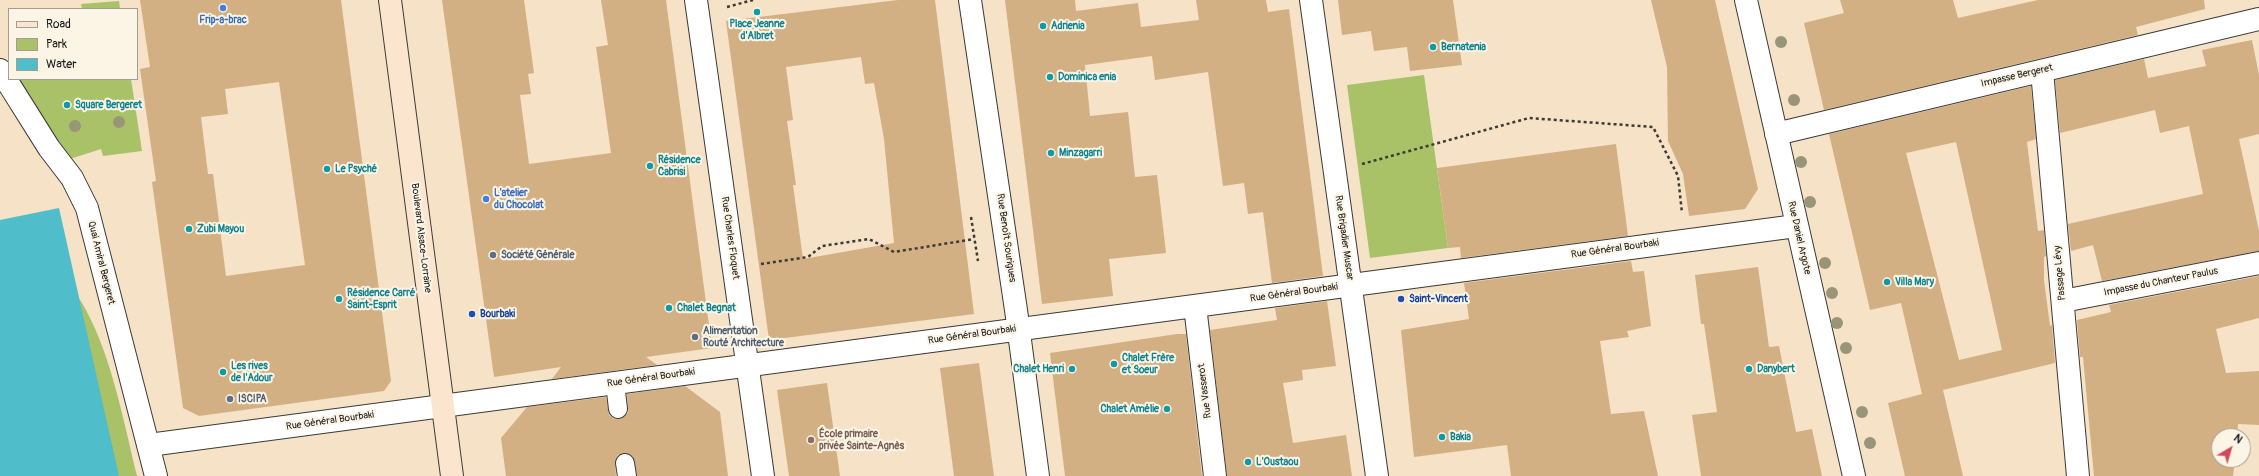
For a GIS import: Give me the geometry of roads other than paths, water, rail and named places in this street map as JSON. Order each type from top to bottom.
[{"type":"main road","name":"Boulevard Alsace-Lorraine","points":[[390,0],[452,476]]},
{"type":"street","name":"Rue Charles Floquet","points":[[696,0],[763,476]]},
{"type":"street","name":"Rue Benoît Sourigues","points":[[970,0],[1019,329],[1038,476]]},
{"type":"street","name":"Rue Brigadier Muscar","points":[[1311,0],[1377,476]]},
{"type":"street","name":"Rue Daniel Argote","points":[[1746,0],[1796,226],[1854,476]]},
{"type":"street","name":"Impasse Bergeret","points":[[1776,134],[2259,19]]},
{"type":"street","name":"Quai Amiral Bergeret","points":[[0,70],[49,148],[72,178],[87,208],[156,476]]},
{"type":"street","name":"Passage Lévy","points":[[2042,71],[2078,476]]},
{"type":"street","name":"Rue Général Bourbaki","points":[[148,445],[1796,226]]},
{"type":"street","name":"Impasse du Chanteur Paulus","points":[[2063,301],[2259,263]]},
{"type":"street","name":"Rue Vasserot","points":[[1195,306],[1215,476]]},
{"type":"lane","points":[[615,383],[618,409]]},
{"type":"water","points":[[59,208],[119,476],[0,476],[0,220]]},
{"type":"place","name":"Frip-a-brac","points":[[223,8]]},
{"type":"place","name":"Place Jeanne d'Albret","points":[[757,12]]},
{"type":"place","name":"Adrienia","points":[[1043,26]]},
{"type":"place","name":"Bernatenia","points":[[1433,47]]},
{"type":"place","name":"Dominica enia","points":[[1050,77]]},
{"type":"place","name":"Square Bergeret","points":[[67,105]]},
{"type":"place","name":"Minzagarri","points":[[1051,153]]},
{"type":"place","name":"Résidence Cabrisi","points":[[650,166]]},
{"type":"place","name":"Le Psyché","points":[[327,169]]},
{"type":"place","name":"L'atelier du Chocolat","points":[[486,199]]},
{"type":"place","name":"Zubi Mayou","points":[[189,229]]},
{"type":"place","name":"Société Générale","points":[[493,255]]},
{"type":"place","name":"Villa Mary","points":[[1887,282]]},
{"type":"place","name":"Résidence Carré Saint-Esprit","points":[[339,299]]},
{"type":"place","name":"Saint-Vincent","points":[[1401,299]]},
{"type":"place","name":"Chalet Begnat","points":[[669,308]]},
{"type":"place","name":"Bourbaki","points":[[472,314]]},
{"type":"place","name":"Alimentation Routé Architecture","points":[[695,337]]},
{"type":"place","name":"Chalet Frère et Soeur","points":[[1114,364]]},
{"type":"place","name":"Chalet Henri","points":[[1072,369]]},
{"type":"place","name":"Danybert","points":[[1749,369]]},
{"type":"place","name":"Les rives de l'Adour","points":[[223,372]]},
{"type":"place","name":"ISCIPA","points":[[230,399]]},
{"type":"place","name":"Chalet Amélie","points":[[1167,409]]},
{"type":"place","name":"Bakia","points":[[1442,437]]},
{"type":"place","name":"École primaire privée Sainte-Agnès","points":[[811,440]]},
{"type":"place","name":"L'Oustaou","points":[[1248,462]]}]
